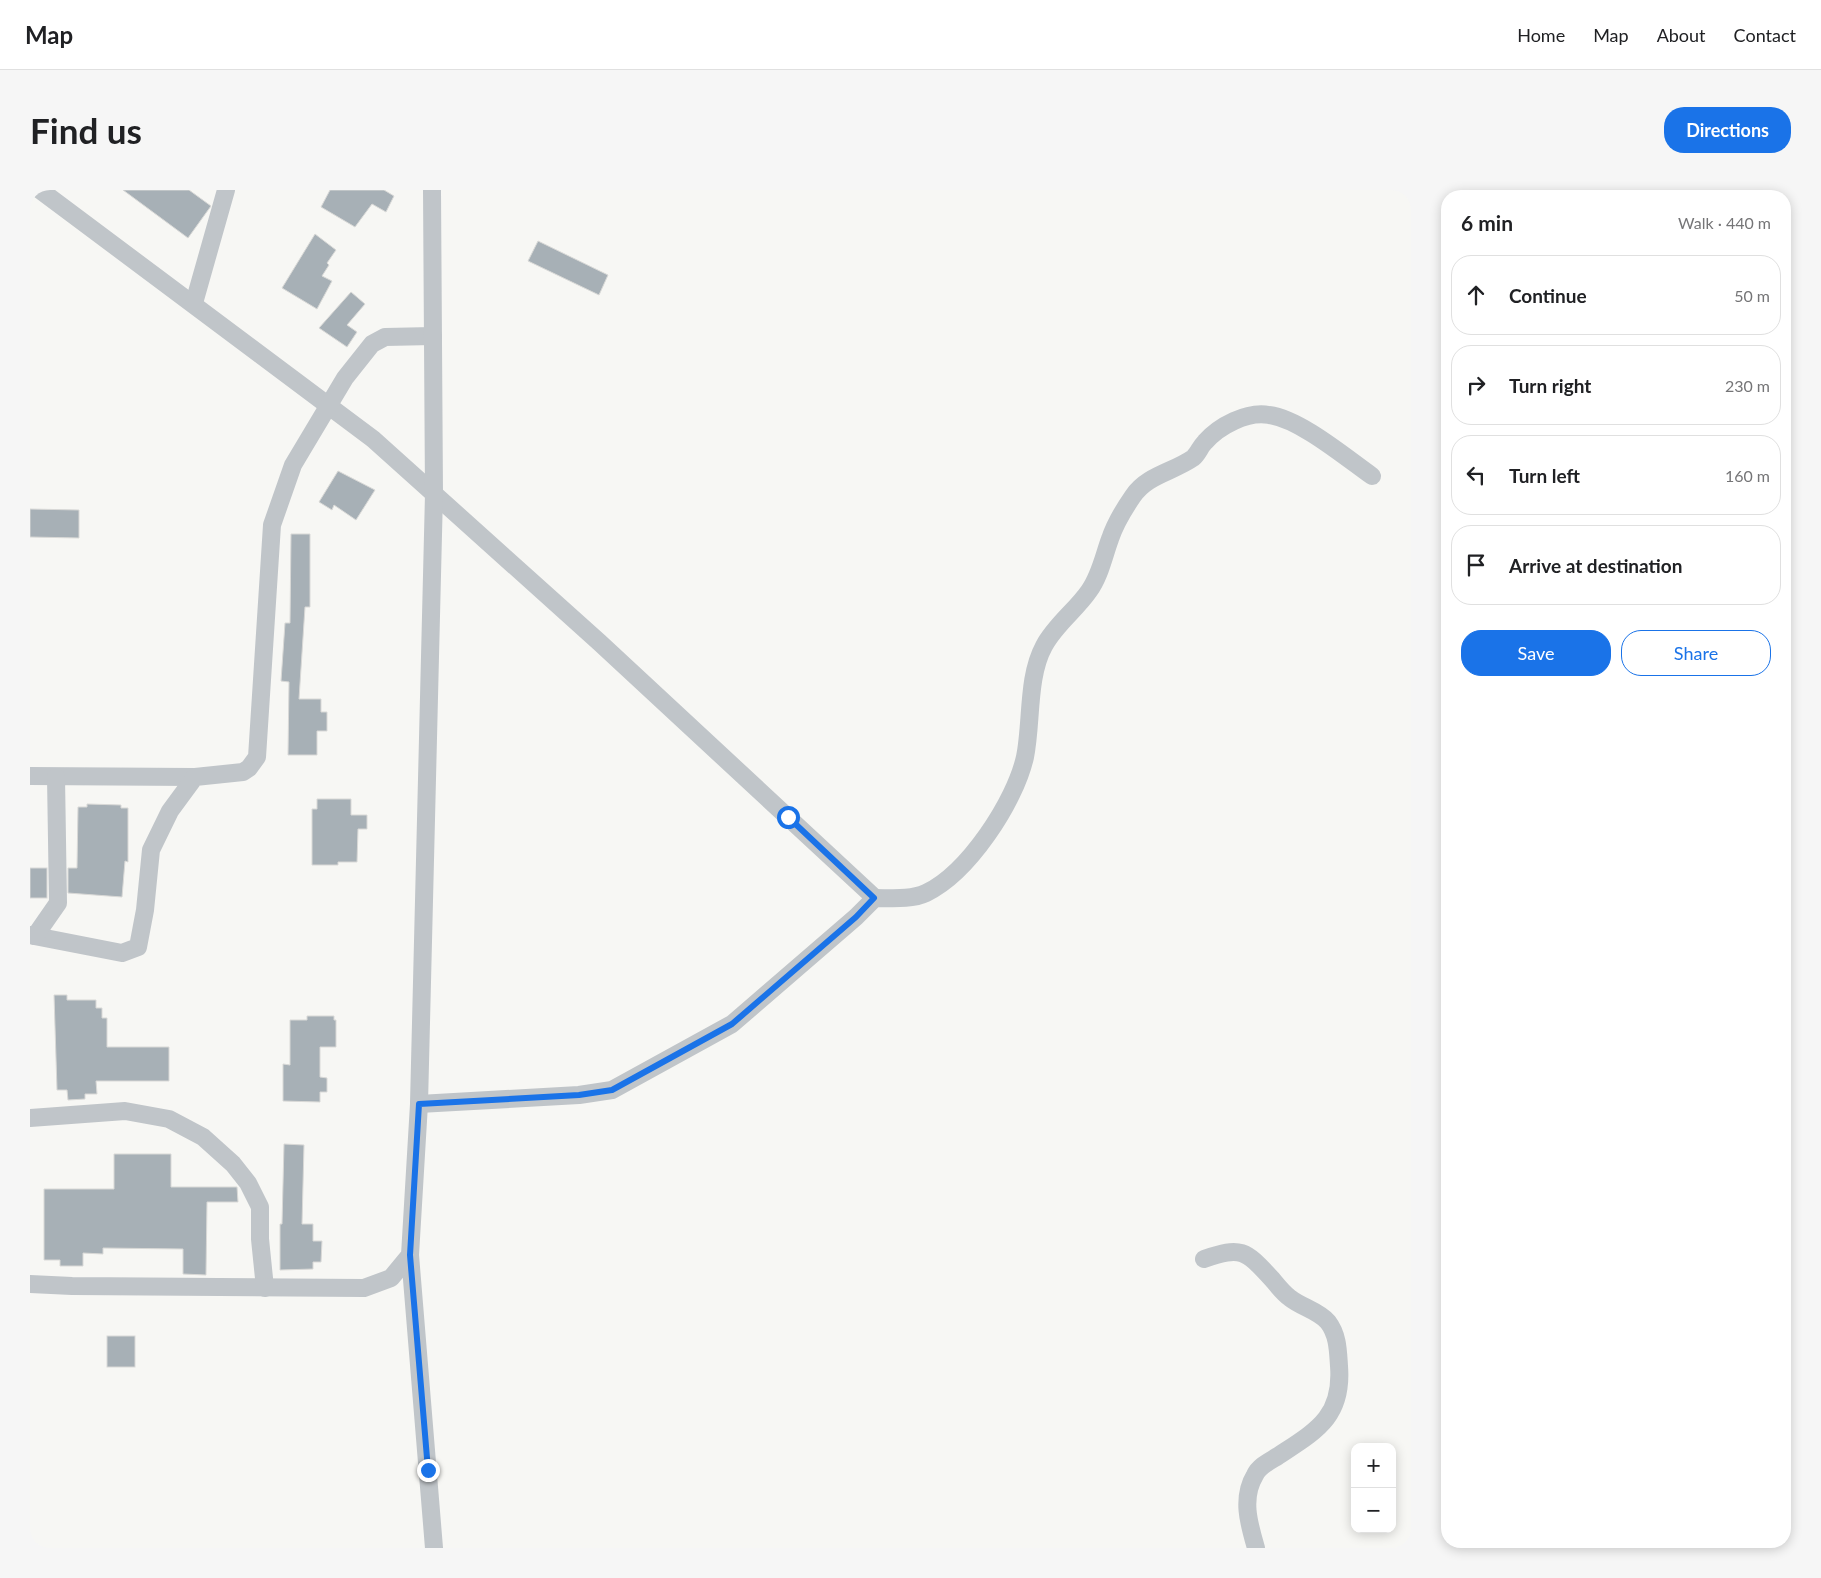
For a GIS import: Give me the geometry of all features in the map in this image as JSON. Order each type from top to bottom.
[{"type":"street","points":[[40,190],[194,303],[373,439],[599,642],[874,898],[909,897],[925,893],[946,881],[985,838],[1019,776],[1025,758],[1032,695],[1039,659],[1044,646],[1090,590],[1122,513],[1134,494],[1148,481],[1195,456],[1205,442],[1232,422],[1249,416],[1268,414],[1294,423],[1372,476]]},
{"type":"street","points":[[194,303],[226,190]]},
{"type":"street","points":[[432,190],[434,494],[419,1104],[410,1255],[434,1548]]},
{"type":"street","points":[[30,776],[195,777],[243,772],[250,768],[257,757],[272,526],[293,465],[345,378],[372,344],[385,337],[433,336]]},
{"type":"street","points":[[56,777],[58,903],[33,936],[122,953],[138,947],[145,910],[151,850],[170,810],[195,777]]},
{"type":"street","points":[[419,1104],[579,1095],[612,1090],[732,1024],[856,917],[874,898]]},
{"type":"street","points":[[30,1118],[125,1111],[169,1119],[203,1137],[233,1164],[248,1183],[260,1207],[260,1239],[266,1288]]},
{"type":"street","points":[[1204,1259],[1238,1250],[1249,1256],[1289,1298],[1328,1322],[1337,1344],[1340,1379],[1335,1406],[1312,1434],[1261,1467],[1252,1482],[1248,1493],[1247,1513],[1256,1548]]},
{"type":"street","points":[[30,1284],[364,1288],[391,1278],[410,1255]]},
{"type":"building","points":[[123,190],[189,190],[211,206],[188,238]]},
{"type":"building","points":[[330,190],[384,190],[394,196],[386,212],[372,204],[355,227],[321,207]]},
{"type":"building","points":[[315,234],[336,250],[327,263],[329,265],[322,276],[332,281],[317,309],[282,288]]},
{"type":"building","points":[[538,241],[608,275],[599,295],[528,261]]},
{"type":"building","points":[[351,292],[365,304],[347,325],[357,332],[347,347],[319,328]]},
{"type":"building","points":[[338,471],[375,490],[356,520],[334,505],[332,510],[319,502]]},
{"type":"building","points":[[30,509],[79,510],[79,538],[30,537]]},
{"type":"building","points":[[291,534],[310,534],[310,607],[305,607],[299,699],[321,699],[321,712],[327,712],[327,731],[317,731],[317,755],[288,755],[289,682],[281,681],[285,623],[290,623]]},
{"type":"building","points":[[317,799],[351,799],[351,815],[367,815],[367,829],[358,829],[357,862],[338,862],[338,865],[312,865],[312,809],[317,809]]},
{"type":"building","points":[[87,804],[121,805],[121,808],[128,808],[128,862],[125,861],[122,897],[68,893],[68,868],[77,868],[78,807],[87,807]]},
{"type":"building","points":[[30,868],[47,868],[47,898],[30,898]]},
{"type":"building","points":[[54,995],[67,995],[67,1000],[96,1000],[96,1008],[102,1008],[102,1018],[107,1018],[107,1047],[169,1047],[169,1081],[96,1081],[97,1094],[85,1094],[85,1099],[68,1100],[67,1090],[57,1090]]},
{"type":"building","points":[[307,1016],[334,1016],[334,1020],[336,1020],[336,1047],[320,1047],[320,1077],[327,1078],[327,1092],[320,1092],[320,1102],[283,1101],[283,1064],[290,1065],[290,1020],[307,1020]]},
{"type":"building","points":[[284,1144],[304,1145],[302,1224],[313,1224],[313,1241],[322,1241],[321,1262],[313,1262],[313,1269],[280,1270]]},
{"type":"building","points":[[114,1154],[171,1154],[171,1187],[237,1187],[238,1202],[207,1202],[206,1275],[183,1274],[183,1249],[103,1248],[103,1254],[83,1253],[83,1266],[60,1266],[60,1260],[44,1260],[44,1189],[114,1189]]},
{"type":"building","points":[[107,1336],[135,1336],[135,1367],[107,1367]]},
{"type":"route","points":[[428,1470],[410,1255],[419,1104],[594,1094],[612,1090],[685,1052],[732,1024],[856,917],[874,898],[788,817]]}]
